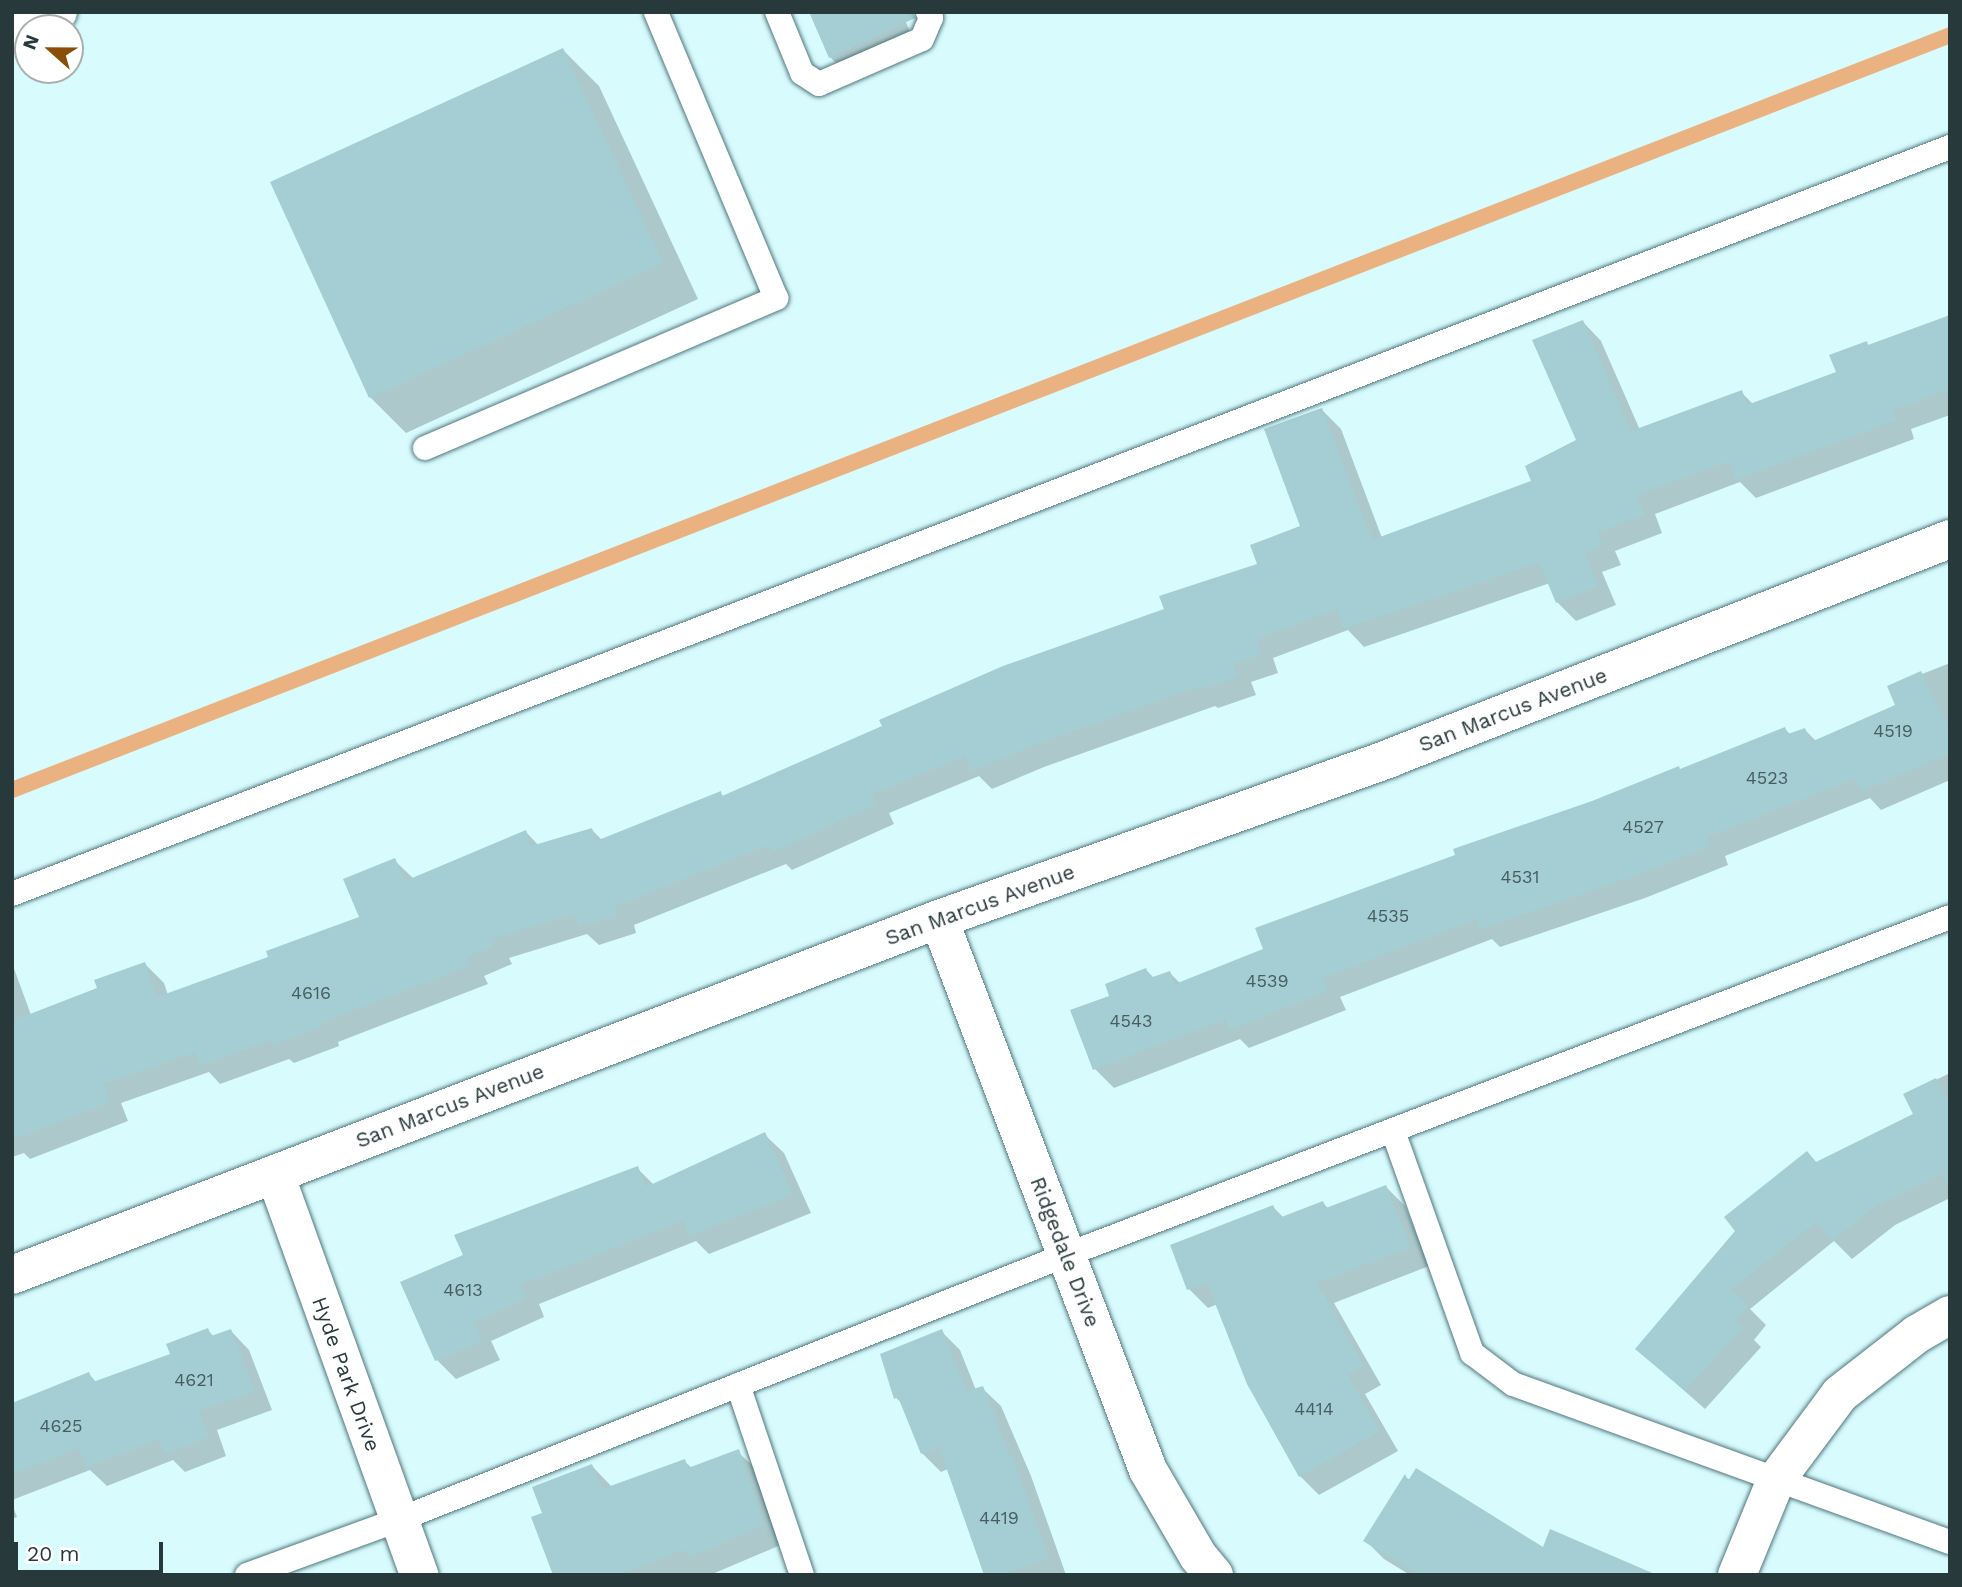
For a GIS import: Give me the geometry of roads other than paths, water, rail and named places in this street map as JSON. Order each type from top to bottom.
[{"type":"street","points":[[12,32],[58,12]]},
{"type":"street","name":"San Marcus Avenue","points":[[12,1275],[939,919],[1390,758],[1950,539]]},
{"type":"street","name":"Ridgedale Drive","points":[[939,919],[1148,1470],[1198,1556],[1214,1575]]},
{"type":"street","name":"Hyde Park Drive","points":[[275,1174],[419,1575]]},
{"type":"street","points":[[1737,1575],[1776,1480],[1840,1394],[1917,1334],[1950,1315]]},
{"type":"lane","points":[[425,448],[776,298],[656,12]]},
{"type":"lane","points":[[777,12],[802,73],[819,84],[922,39],[931,18],[928,12]]},
{"type":"lane","points":[[12,894],[1950,148]]},
{"type":"lane","points":[[247,1575],[398,1520],[1066,1255],[1950,917]]},
{"type":"lane","points":[[1393,1132],[1472,1353],[1513,1384],[1950,1542]]},
{"type":"lane","points":[[738,1385],[802,1575]]},
{"type":"waterway","points":[[12,790],[1950,35]]}]
